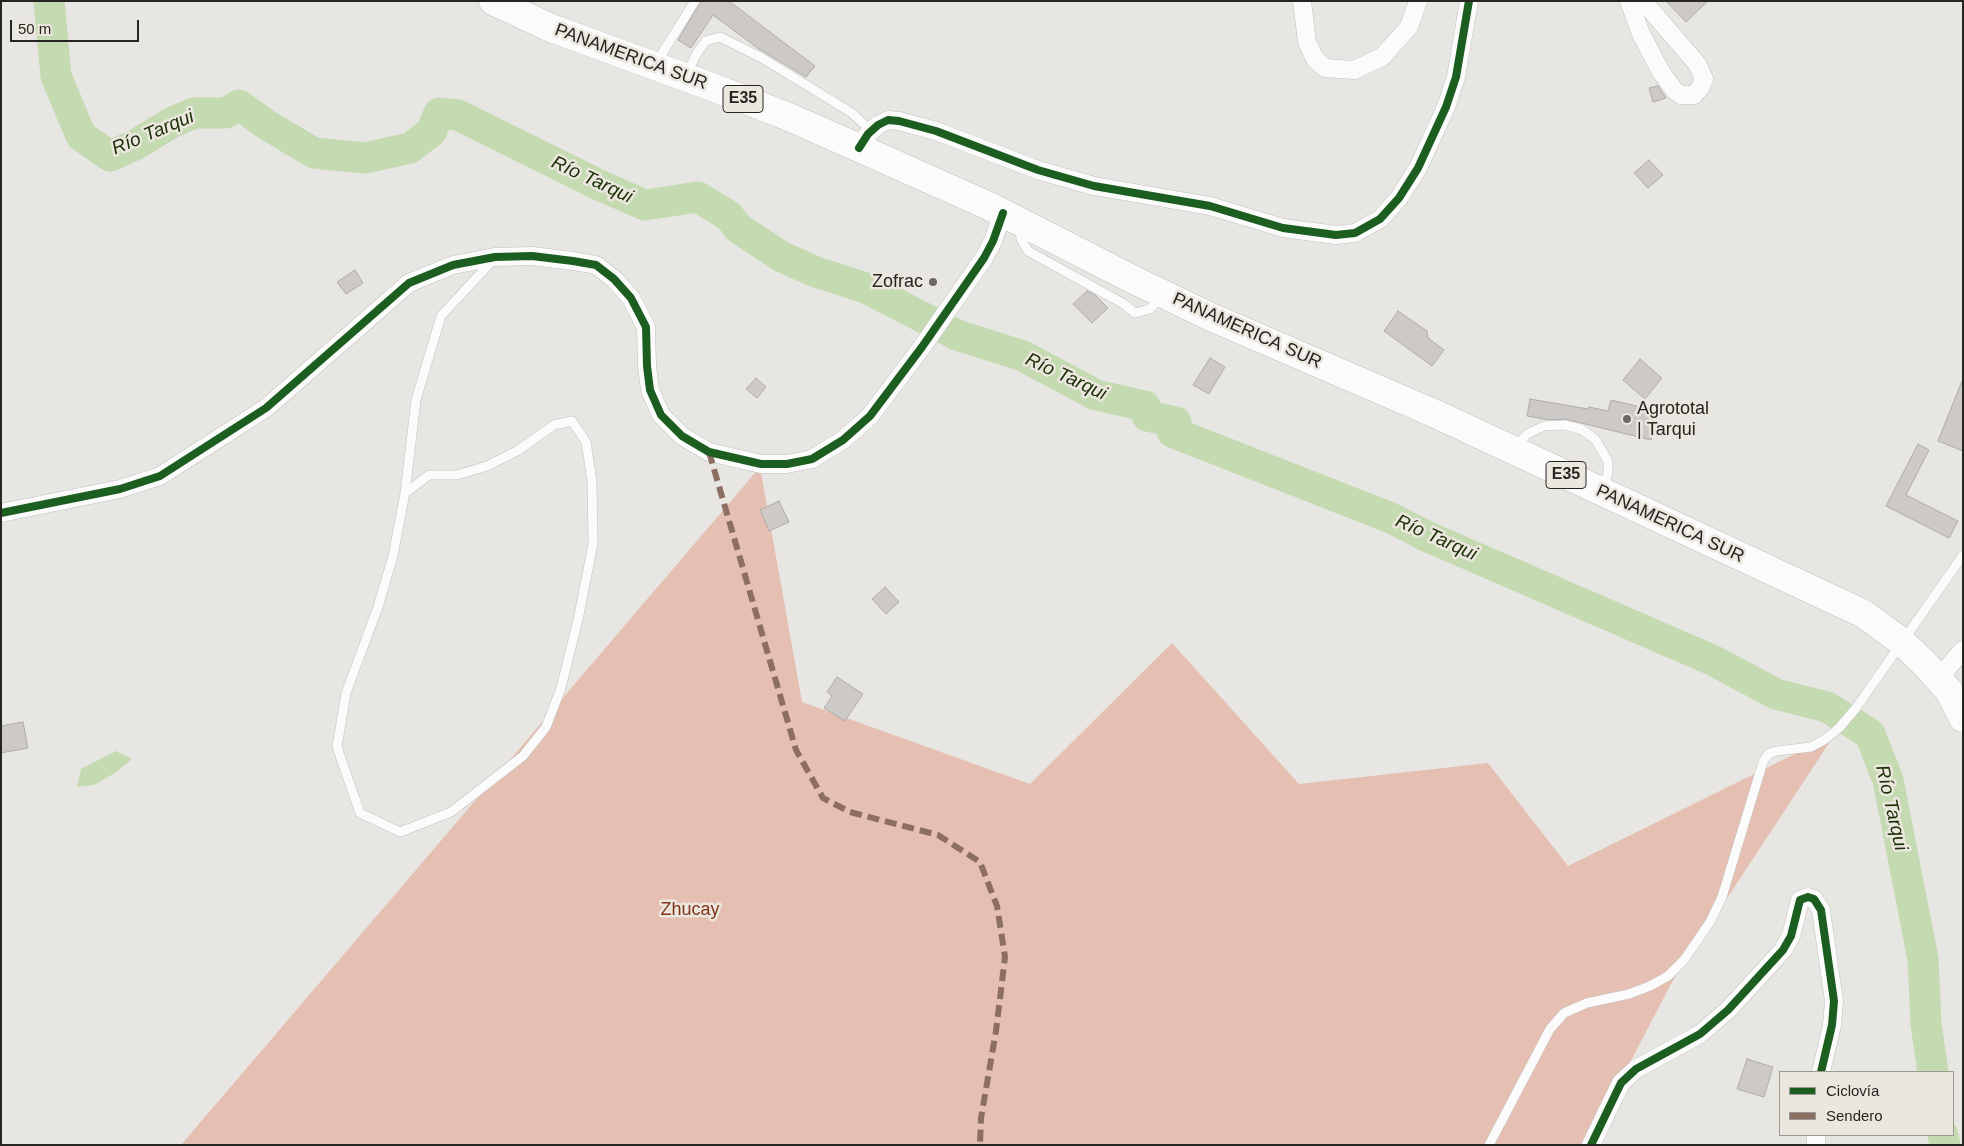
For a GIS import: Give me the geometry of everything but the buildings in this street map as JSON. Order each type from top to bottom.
[{"type":"highway","name":"PANAMERICA SUR","points":[[493,1],[551,28],[789,117],[865,139],[1011,217],[1163,294],[1438,415],[1864,614],[1902,642],[1938,679],[1949,691],[1963,718]]},
{"type":"street","points":[[1302,1],[1307,42],[1315,59],[1325,68],[1354,70],[1382,58],[1409,27],[1418,1]]},
{"type":"street","points":[[865,139],[878,124],[888,120],[899,121],[936,131],[1029,167],[1094,186],[1210,206],[1283,228],[1336,235],[1354,233],[1380,219],[1399,198],[1418,168],[1446,107],[1456,77],[1469,1]]},
{"type":"street","points":[[1630,1],[1640,34],[1661,72],[1675,91],[1681,95],[1694,94],[1704,80],[1698,65],[1643,1]]},
{"type":"street","points":[[1,512],[120,489],[160,476],[266,408],[409,283],[453,265],[495,258],[532,256],[596,265],[614,279],[631,298],[646,327],[650,390],[661,415],[682,436],[709,452],[761,464],[787,464],[812,459],[843,440],[870,416],[945,315],[984,258],[993,241],[1011,217]]},
{"type":"street","points":[[1938,679],[1963,650]]},
{"type":"street","points":[[1591,1145],[1621,1083],[1636,1068],[1655,1057],[1677,1048],[1700,1034],[1728,1010],[1783,950],[1791,936],[1800,900],[1808,897],[1814,899],[1821,910],[1834,1001],[1832,1025],[1821,1071]]},
{"type":"lane","points":[[655,66],[695,1]]},
{"type":"lane","points":[[684,78],[697,53],[706,41],[720,37],[762,58],[852,113],[865,139]]},
{"type":"lane","points":[[405,494],[429,475],[457,475],[486,466],[517,452],[554,425],[572,421],[586,442],[592,482],[594,544],[561,688],[546,727],[523,756],[451,812],[400,832],[360,813],[337,747],[346,693],[378,607],[393,556],[405,494],[416,400],[441,316],[495,258]]},
{"type":"lane","points":[[1513,450],[1527,434],[1544,426],[1564,425],[1581,429],[1595,439],[1608,461],[1608,473],[1602,492]]},
{"type":"lane","points":[[1489,1145],[1556,1020],[1564,1013],[1581,1005],[1629,994],[1650,986],[1668,976],[1693,949],[1710,922],[1722,897],[1766,757],[1770,753],[1777,751],[1811,747],[1824,740],[1839,728],[1856,708],[1963,555]]},
{"type":"green space","name":"Zhucay","points":[[760,467],[802,702],[1030,784],[1172,643],[1299,784],[1488,763],[1568,866],[1835,734],[1672,982],[1587,1145],[181,1145]]},
{"type":"shaded area","points":[[116,751],[132,759],[115,773],[94,785],[77,787],[81,769]]},
{"type":"waterway","name":"Río Tarqui","points":[[49,1],[56,76],[81,136],[110,156],[135,145],[171,123],[194,113],[226,113],[239,105],[267,125],[314,153],[365,158],[410,148],[431,132],[439,113],[458,115],[601,186],[645,205],[698,197],[729,216],[738,228],[782,257],[816,272],[866,288],[957,335],[1023,356],[1096,395],[1145,406],[1147,416],[1176,422],[1172,432],[1391,518],[1426,536],[1712,660],[1776,694],[1827,707],[1870,734],[1888,780],[1923,959],[1926,1024],[1933,1071]]},
{"type":"waterway","name":"Río Tarqui","points":[[1943,1136],[1945,1145]]},
{"type":"marked path","points":[[709,452],[796,750],[823,798],[850,812],[938,835],[980,862],[997,906],[1005,957],[996,1031],[981,1118],[980,1145]]},
{"type":"cycle path","points":[[859,148],[868,134],[878,125],[888,120],[899,121],[936,131],[1038,170],[1094,186],[1210,206],[1283,228],[1336,235],[1355,233],[1380,219],[1399,198],[1418,168],[1446,107],[1456,77],[1469,1]]},
{"type":"cycle path","points":[[1,513],[120,489],[160,476],[266,408],[409,283],[453,265],[495,257],[532,256],[596,265],[614,279],[631,298],[646,327],[650,390],[661,415],[682,436],[709,452],[761,464],[787,464],[812,459],[843,440],[870,416],[922,347],[984,258],[993,241],[1003,213]]},
{"type":"cycle path","points":[[1591,1145],[1621,1083],[1636,1069],[1700,1034],[1728,1010],[1783,950],[1791,936],[1800,900],[1808,897],[1814,899],[1821,910],[1834,1001],[1832,1025],[1821,1071]]},
{"type":"place","name":"Zofrac","points":[[933,282]]},
{"type":"place","name":"Agrototal | Tarqui","points":[[1627,419]]}]
